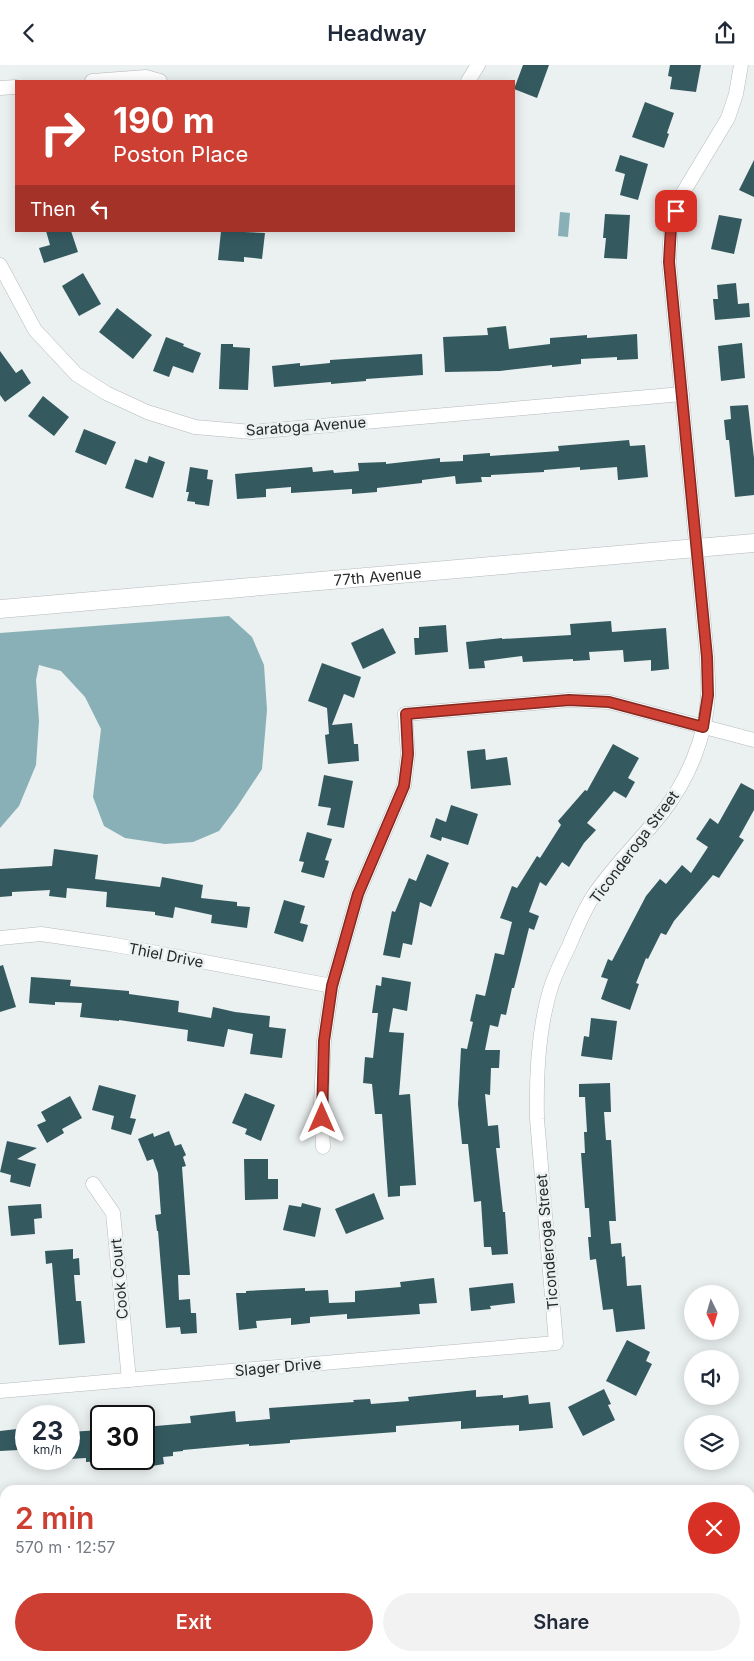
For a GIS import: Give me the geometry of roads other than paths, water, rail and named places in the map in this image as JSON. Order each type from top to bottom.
[{"type":"street","points":[[469,80],[478,65]]},
{"type":"street","name":"Ticonderoga Street","points":[[556,1343],[537,1119],[537,1084],[541,1031],[552,985],[593,897],[616,865],[662,813],[679,788],[694,757],[703,727],[708,695],[707,657],[669,262],[671,226],[681,195],[728,118],[736,94],[741,65]]},
{"type":"street","points":[[106,80],[146,77],[156,80]]},
{"type":"street","points":[[0,88],[15,87]]},
{"type":"street","name":"Saratoga Avenue","points":[[0,265],[35,330],[76,374],[114,397],[147,412],[195,427],[252,432],[682,394]]},
{"type":"street","name":"77th Avenue","points":[[0,609],[754,543]]},
{"type":"street","points":[[323,1147],[321,1103],[324,1041],[332,986],[358,894],[404,786],[408,754],[406,714],[569,700],[609,702],[754,740]]},
{"type":"street","name":"Thiel Drive","points":[[0,938],[41,934],[110,944],[332,986]]},
{"type":"street","name":"Cook Court","points":[[94,1184],[113,1213],[128,1380]]},
{"type":"street","name":"Slager Drive","points":[[0,1391],[556,1343]]},
{"type":"water","points":[[560,212],[570,213],[568,237],[558,236]]},
{"type":"water","points":[[229,616],[252,637],[264,665],[267,710],[262,769],[219,831],[193,842],[165,844],[125,838],[104,826],[93,797],[101,729],[85,697],[61,671],[39,665],[36,680],[39,721],[36,765],[19,806],[0,828],[0,633]]}]
